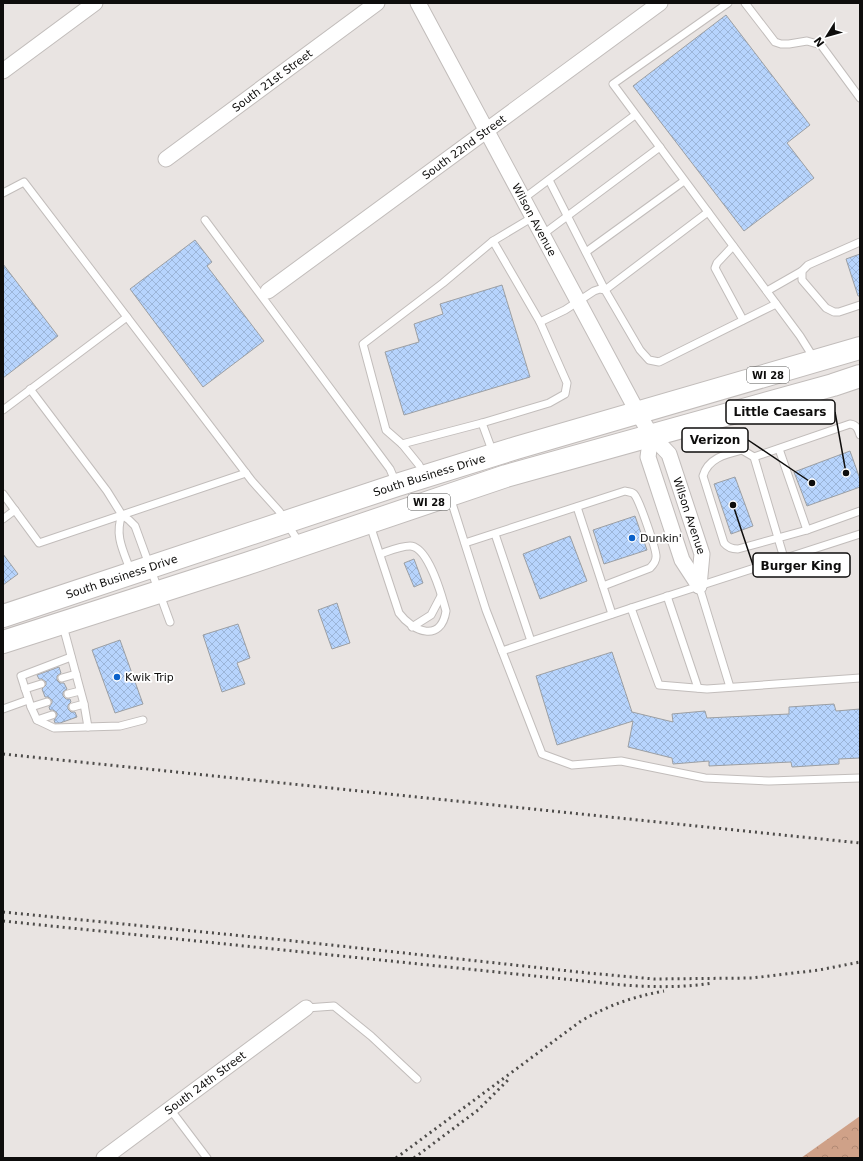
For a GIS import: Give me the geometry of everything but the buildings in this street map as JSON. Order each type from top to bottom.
[{"type":"main road","name":"South Business Drive","points":[[3,616],[397,485],[494,455],[860,348]]},
{"type":"main road","name":"WI 28","points":[[3,642],[159,592],[506,476],[833,385],[860,376]]},
{"type":"street","points":[[3,71],[95,3]]},
{"type":"street","name":"South 21st Street","points":[[166,159],[378,3]]},
{"type":"street","name":"Wilson Avenue","points":[[418,3],[638,413],[651,435],[669,454],[702,554],[699,586]]},
{"type":"street","name":"South 22nd Street","points":[[268,291],[487,132],[660,3]]},
{"type":"street","name":"Wilson Avenue","points":[[651,435],[648,457],[682,560],[699,586]]},
{"type":"street","name":"South 24th Street","points":[[104,1158],[306,1008]]},
{"type":"lane","points":[[728,3],[613,84],[767,291],[807,346],[816,362]]},
{"type":"lane","points":[[746,3],[775,42],[789,44],[807,40],[821,45],[860,98]]},
{"type":"lane","points":[[523,199],[635,114]]},
{"type":"lane","points":[[542,235],[660,147]]},
{"type":"lane","points":[[549,180],[605,290],[640,350],[649,360],[659,362],[776,304]]},
{"type":"lane","points":[[586,252],[684,181]]},
{"type":"lane","points":[[3,193],[24,182],[246,473],[275,507],[301,545]]},
{"type":"lane","points":[[540,322],[565,310],[578,300],[594,291],[600,289],[605,290],[708,212]]},
{"type":"lane","points":[[425,477],[419,465],[402,444],[386,430],[363,344],[443,283],[493,241],[533,217]]},
{"type":"lane","points":[[205,220],[390,469],[397,485]]},
{"type":"lane","points":[[402,444],[482,424],[549,403],[565,394],[567,383],[540,322],[493,241]]},
{"type":"lane","points":[[767,291],[802,271],[808,265],[860,242]]},
{"type":"lane","points":[[733,246],[717,263],[715,268],[743,320]]},
{"type":"lane","points":[[802,271],[802,280],[826,308],[834,312],[839,312],[860,305]]},
{"type":"lane","points":[[3,410],[127,317]]},
{"type":"lane","points":[[30,389],[107,491],[122,515],[135,526],[141,570]]},
{"type":"lane","points":[[482,424],[494,455]]},
{"type":"lane","points":[[754,457],[850,424],[854,425],[858,429],[860,436]]},
{"type":"lane","points":[[779,449],[807,530]]},
{"type":"lane","points":[[784,558],[778,538],[754,457],[742,450],[716,458],[705,469],[702,476],[724,543],[728,547],[738,549],[778,538],[807,530],[860,511]]},
{"type":"lane","points":[[3,494],[39,543],[246,473]]},
{"type":"lane","points":[[465,543],[625,491],[633,493],[637,499],[657,556],[655,563],[650,568],[603,586]]},
{"type":"lane","points":[[449,495],[486,610],[542,754],[572,765],[621,761],[705,778],[769,781],[860,778]]},
{"type":"lane","points":[[576,507],[612,614]]},
{"type":"lane","points":[[3,519],[15,510]]},
{"type":"lane","points":[[122,515],[118,525],[118,533],[141,570],[159,592],[170,622]]},
{"type":"lane","points":[[370,522],[380,554],[399,613],[404,621],[418,630],[426,632],[435,630],[441,625],[445,618],[446,611],[426,558],[419,549],[411,546],[380,554]]},
{"type":"lane","points":[[495,534],[531,641]]},
{"type":"lane","points":[[502,651],[860,534]]},
{"type":"lane","points":[[699,586],[730,687]]},
{"type":"lane","points":[[412,627],[431,615],[441,596]]},
{"type":"lane","points":[[667,596],[698,688]]},
{"type":"lane","points":[[630,608],[659,685],[707,689],[860,678]]},
{"type":"lane","points":[[62,623],[84,704],[88,727]]},
{"type":"lane","points":[[71,658],[21,676],[30,707],[37,720],[54,728],[120,726],[143,720]]},
{"type":"lane","points":[[62,678],[76,674]]},
{"type":"lane","points":[[25,689],[41,684]]},
{"type":"lane","points":[[68,694],[80,691]]},
{"type":"lane","points":[[3,709],[28,700]]},
{"type":"lane","points":[[30,707],[47,702]]},
{"type":"lane","points":[[73,707],[84,704]]},
{"type":"lane","points":[[37,720],[52,715]]},
{"type":"lane","points":[[306,1008],[334,1006],[371,1036],[417,1079]]},
{"type":"lane","points":[[170,1109],[207,1158]]},
{"type":"green space","points":[[860,1116],[860,1158],[801,1158]]},
{"type":"railway","points":[[3,754],[860,843]]},
{"type":"railway","points":[[3,912],[654,979],[752,978],[819,970],[860,962]]},
{"type":"railway","points":[[3,921],[622,985],[667,987],[712,983]]},
{"type":"railway","points":[[396,1158],[581,1021],[601,1010],[621,1002],[664,991]]},
{"type":"railway","points":[[414,1158],[478,1110],[510,1078]]},
{"type":"place","name":"Little Caesars","points":[[846,473]]},
{"type":"place","name":"Verizon","points":[[812,483]]},
{"type":"place","name":"Burger King","points":[[733,505]]},
{"type":"place","name":"Dunkin'","points":[[632,538]]},
{"type":"place","name":"Kwik Trip","points":[[117,677]]}]
